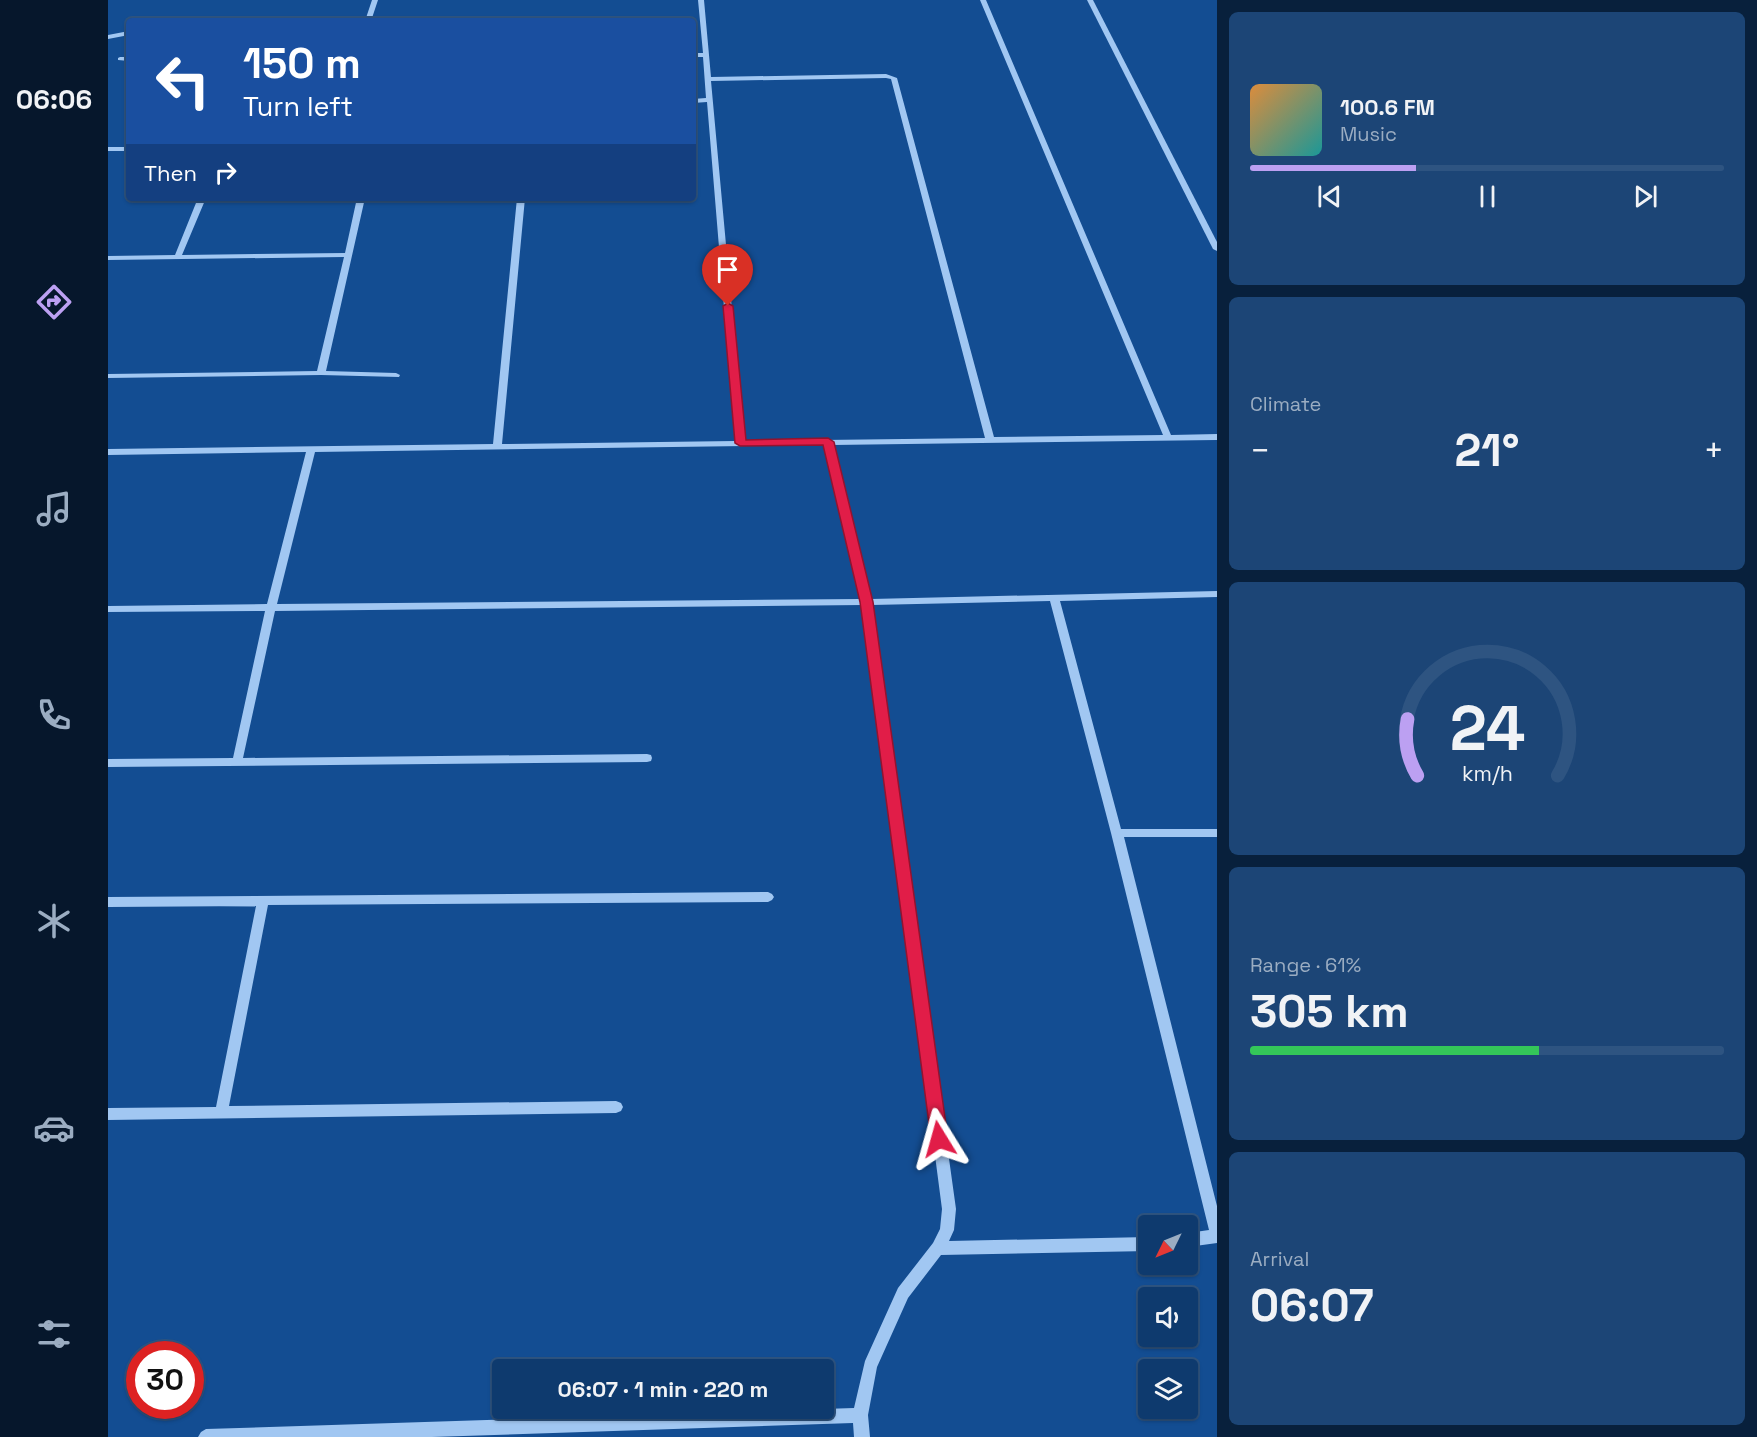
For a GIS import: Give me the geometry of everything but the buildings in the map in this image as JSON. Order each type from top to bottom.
[{"type":"street","points":[[369,18],[375,0]]},
{"type":"street","points":[[701,0],[740,443]]},
{"type":"street","points":[[983,0],[1168,437]]},
{"type":"street","points":[[1090,0],[1217,249]]},
{"type":"street","points":[[696,25],[703,25]]},
{"type":"street","points":[[108,37],[126,34]]},
{"type":"street","points":[[696,55],[706,55]]},
{"type":"street","points":[[120,59],[126,59]]},
{"type":"street","points":[[709,79],[886,76],[894,78],[990,440]]},
{"type":"street","points":[[696,101],[711,100]]},
{"type":"street","points":[[108,149],[126,149]]},
{"type":"street","points":[[178,256],[201,201]]},
{"type":"street","points":[[321,373],[360,201]]},
{"type":"street","points":[[497,446],[521,201]]},
{"type":"street","points":[[108,258],[349,255]]},
{"type":"street","points":[[108,376],[321,373],[396,375]]},
{"type":"street","points":[[108,452],[1217,437]]},
{"type":"street","points":[[828,442],[867,602],[949,1209],[947,1230],[938,1248],[903,1293],[870,1366],[860,1415],[862,1437]]},
{"type":"street","points":[[237,762],[271,608],[311,449]]},
{"type":"street","points":[[108,609],[867,602],[1217,594]]},
{"type":"street","points":[[1054,597],[1117,833],[1217,1235],[1198,1238]]},
{"type":"street","points":[[108,764],[647,758]]},
{"type":"street","points":[[1117,833],[1217,833]]},
{"type":"street","points":[[108,902],[768,897]]},
{"type":"street","points":[[221,1112],[263,901]]},
{"type":"street","points":[[108,1114],[616,1107]]},
{"type":"street","points":[[938,1248],[1138,1244]]},
{"type":"street","points":[[206,1437],[344,1435],[860,1415]]},
{"type":"route","points":[[728,306],[740,443],[828,442],[867,602],[939,1139]]}]
